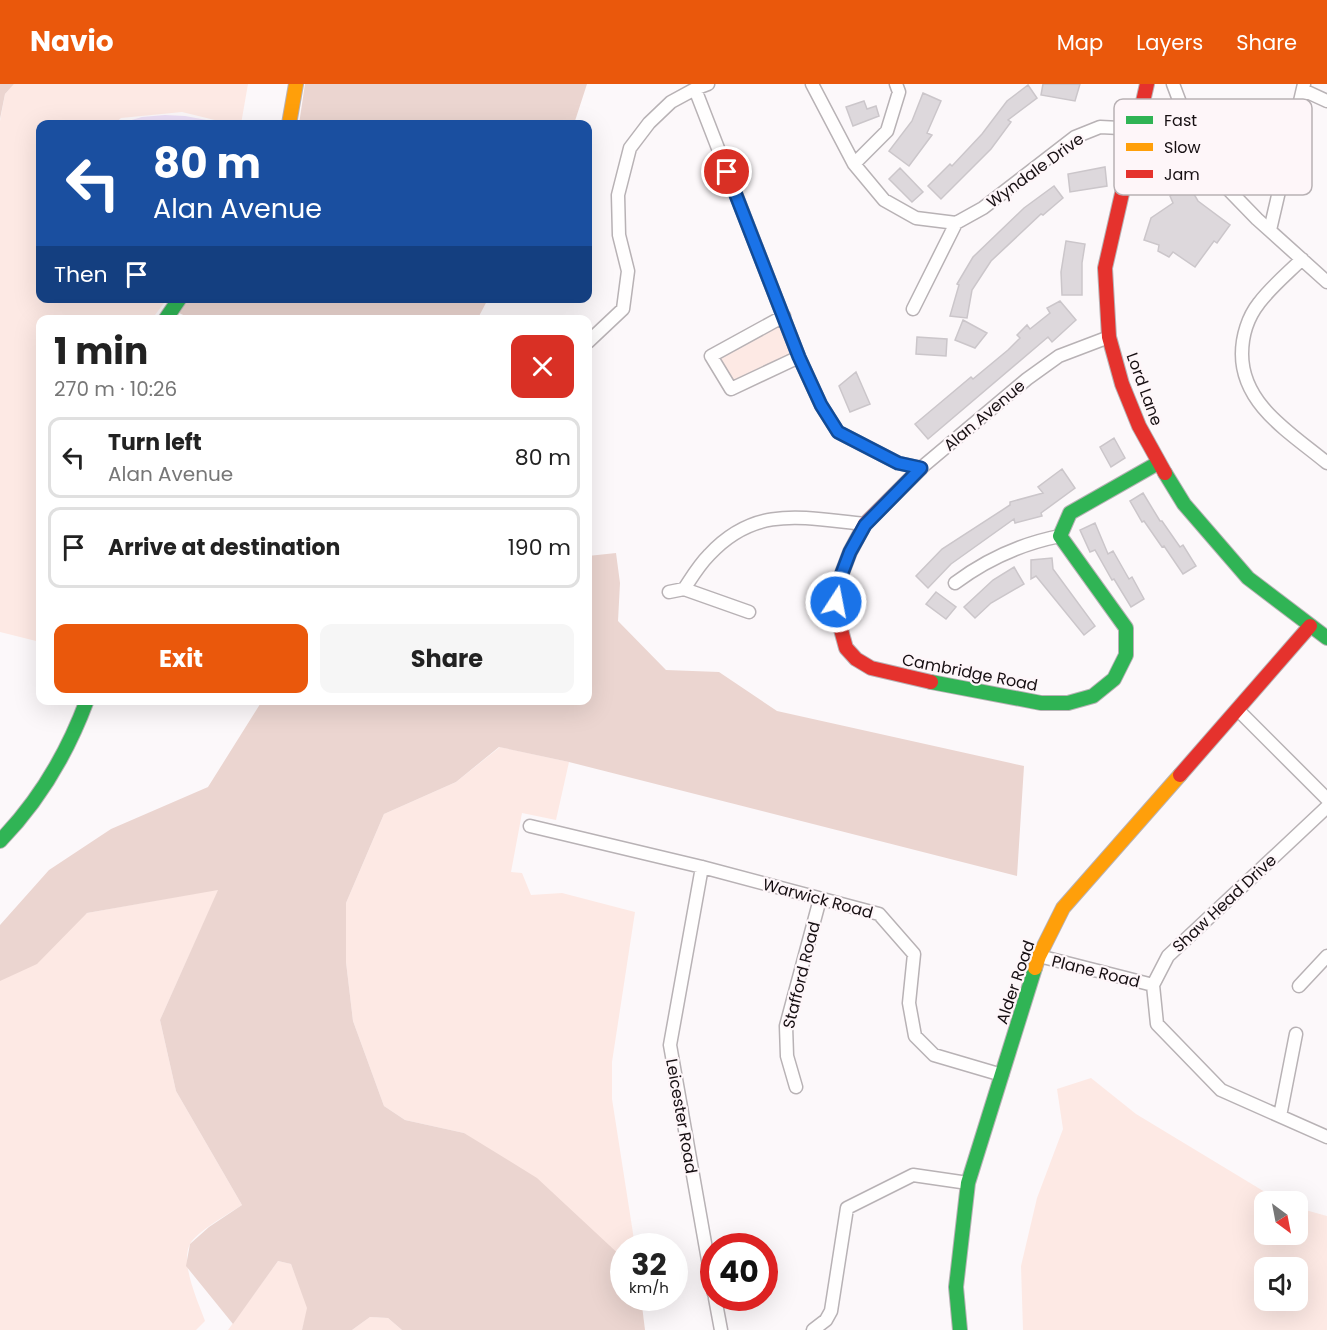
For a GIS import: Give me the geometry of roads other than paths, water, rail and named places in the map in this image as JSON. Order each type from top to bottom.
[{"type":"street","points":[[290,120],[296,84]]},
{"type":"street","points":[[592,338],[623,309],[628,271],[619,235],[618,195],[630,148],[649,123],[671,102],[708,84]]},
{"type":"street","points":[[812,84],[854,164],[884,200],[916,218],[956,223],[913,309]]},
{"type":"street","points":[[854,164],[887,131],[899,92],[896,84]]},
{"type":"street","name":"Lord Lane","points":[[1143,99],[1147,84]]},
{"type":"street","points":[[1173,84],[1178,99]]},
{"type":"street","points":[[1304,87],[1327,101]]},
{"type":"street","points":[[695,89],[799,357],[821,405],[838,432],[898,463],[921,468]]},
{"type":"street","name":"Wyndale Drive","points":[[956,223],[983,208],[1075,137],[1100,127],[1114,127]]},
{"type":"street","name":"Lord Lane","points":[[1121,195],[1105,268],[1109,337],[1122,384],[1139,426],[1158,463],[1184,504],[1248,578],[1327,638]]},
{"type":"street","points":[[1234,195],[1327,282]]},
{"type":"street","points":[[1270,230],[1278,195]]},
{"type":"street","points":[[1302,259],[1259,303],[1242,337],[1242,367],[1248,388],[1264,410],[1327,463]]},
{"type":"street","points":[[784,316],[711,356],[731,389],[799,357]]},
{"type":"street","name":"Alan Avenue","points":[[921,468],[1035,373],[1059,357],[1109,337]]},
{"type":"street","points":[[955,583],[976,567],[1008,551],[1060,536],[1070,513],[1158,463]]},
{"type":"street","name":"Cambridge Road","points":[[921,468],[865,525],[850,552],[836,589],[837,615],[846,648],[856,659],[871,668],[916,680],[1041,703],[1068,703],[1093,696],[1114,679],[1126,655],[1126,628],[1060,536]]},
{"type":"street","points":[[684,589],[707,556],[724,539],[744,527],[765,519],[787,516],[865,525]]},
{"type":"street","points":[[669,592],[684,589],[749,612]]},
{"type":"street","name":"Alder Road","points":[[960,1330],[956,1287],[968,1183],[1039,956],[1063,908],[1310,626]]},
{"type":"street","points":[[0,840],[16,826],[49,781],[79,723],[85,705]]},
{"type":"street","points":[[1238,710],[1327,799]]},
{"type":"street","name":"Shaw Head Drive","points":[[1153,986],[1168,956],[1327,807]]},
{"type":"street","name":"Warwick Road","points":[[530,826],[702,867],[879,914],[914,954],[909,1003],[915,1036],[934,1055],[1002,1075]]},
{"type":"street","name":"Leicester Road","points":[[702,867],[670,1045],[703,1233]]},
{"type":"street","name":"Stafford Road","points":[[796,1087],[787,1056],[786,1026],[820,898]]},
{"type":"street","name":"Plane Road","points":[[1039,956],[1153,986]]},
{"type":"street","points":[[1299,986],[1327,956]]},
{"type":"street","points":[[1153,986],[1157,1024],[1221,1090],[1327,1137]]},
{"type":"street","points":[[1280,1116],[1296,1034]]},
{"type":"street","points":[[813,1330],[826,1320],[831,1311],[847,1208],[913,1175],[968,1183]]},
{"type":"street","name":"Leicester Road","points":[[717,1311],[721,1330]]}]
